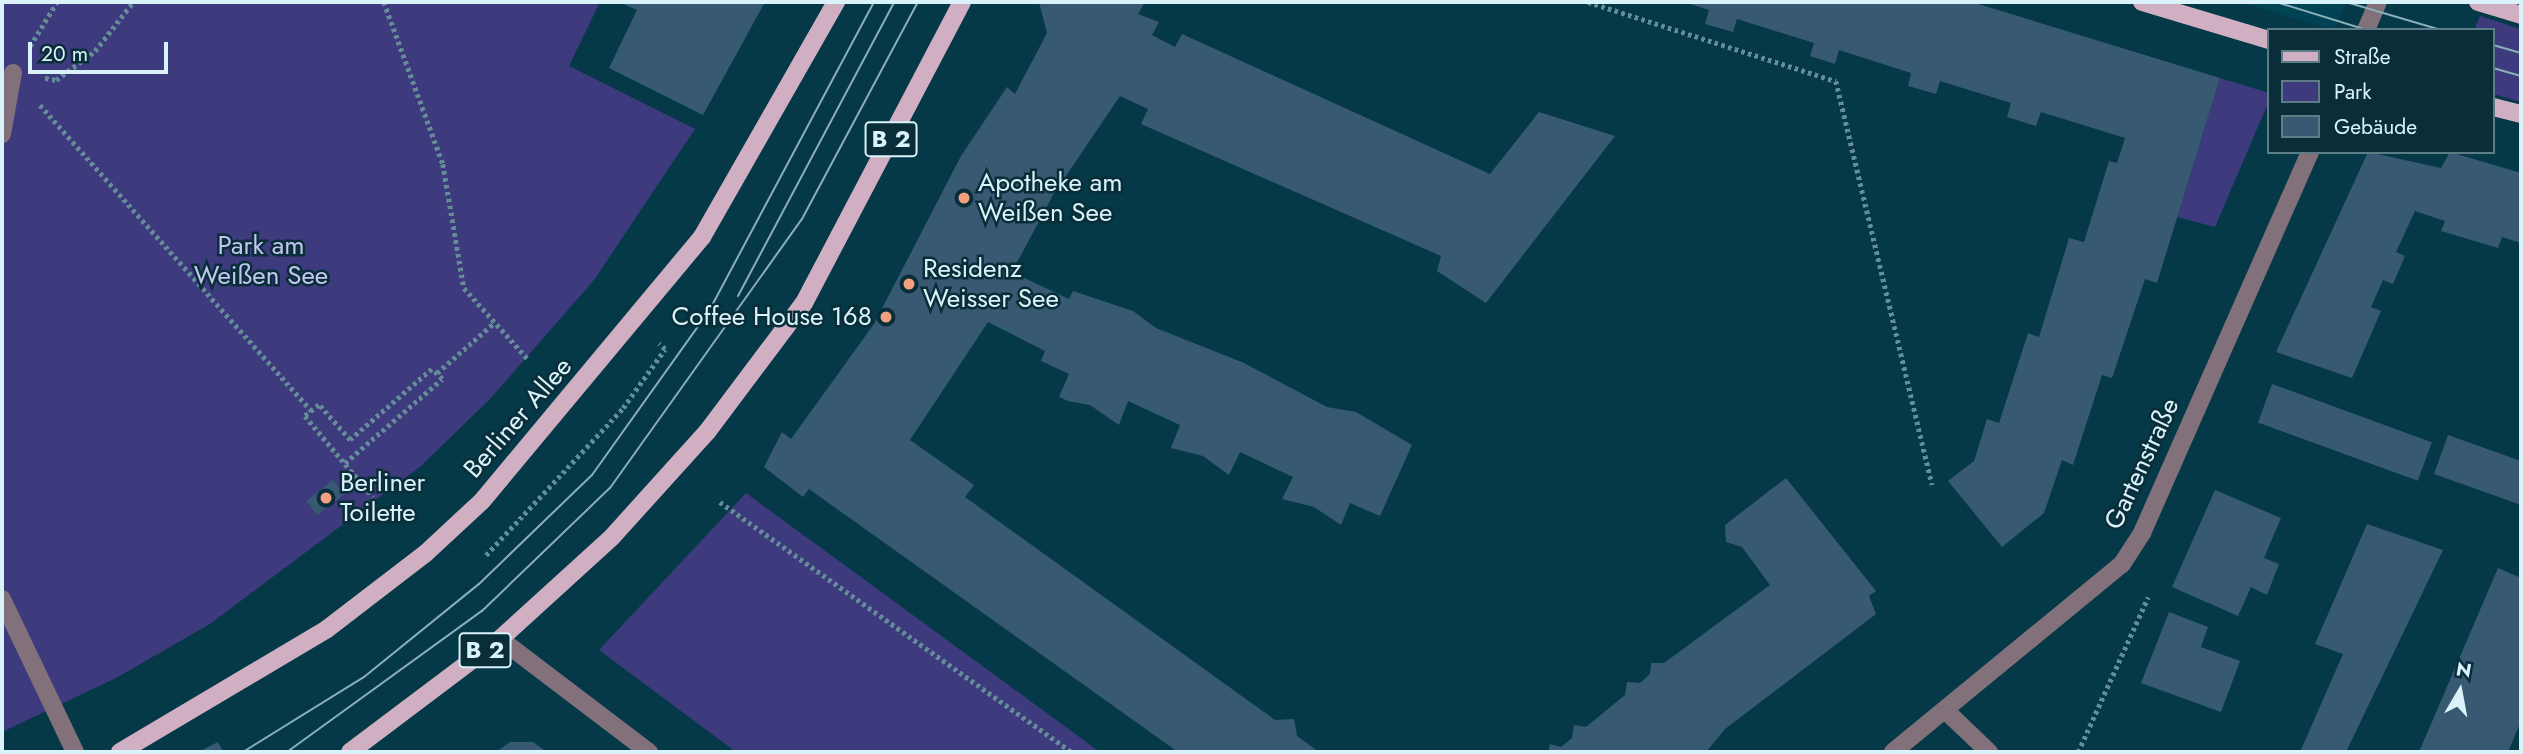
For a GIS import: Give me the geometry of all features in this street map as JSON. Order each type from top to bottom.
[{"type":"main road","name":"Berliner Allee","points":[[120,752],[327,629],[426,554],[482,501],[702,237],[836,2]]},
{"type":"main road","name":"B 2","points":[[350,752],[500,639],[612,537],[792,324],[962,2]]},
{"type":"main road","points":[[2142,2],[2268,40]]},
{"type":"main road","points":[[2478,2],[2521,15]]},
{"type":"main road","points":[[2495,108],[2521,114]]},
{"type":"street","points":[[2367,28],[2378,2]]},
{"type":"street","points":[[2,134],[13,73]]},
{"type":"street","name":"Gartenstraße","points":[[1893,752],[2122,564],[2142,533],[2309,154]]},
{"type":"street","points":[[2,599],[75,752]]},
{"type":"street","points":[[500,639],[649,752]]},
{"type":"street","points":[[1945,710],[1989,752]]},
{"type":"path","points":[[13,73],[56,80],[95,51],[133,2]]},
{"type":"path","points":[[384,2],[443,164],[464,288],[528,359]]},
{"type":"path","points":[[1588,2],[1836,81],[1932,485]]},
{"type":"path","points":[[13,73],[312,411]]},
{"type":"path","points":[[437,373],[495,322]]},
{"type":"path","points":[[486,555],[623,408],[665,349],[659,344]]},
{"type":"path","points":[[345,463],[442,379],[437,373],[432,369],[350,440],[319,405],[305,416],[373,497]]},
{"type":"path","points":[[720,502],[1072,752]]},
{"type":"path","points":[[2078,752],[2148,597]]},
{"type":"path","points":[[775,752],[827,752]]},
{"type":"shaded area","points":[[2238,2],[2346,2],[2335,28]]},
{"type":"green space","name":"Park am Weißen See","points":[[2,2],[600,2],[569,66],[695,129],[594,280],[490,399],[421,466],[210,624],[116,678],[2,732]]},
{"type":"green space","points":[[2480,16],[2521,29],[2521,102],[2495,95],[2495,28],[2475,28]]},
{"type":"green space","points":[[2220,78],[2268,93],[2268,103],[2215,227],[2177,217]]},
{"type":"green space","points":[[746,493],[1100,752],[736,752],[599,650]]},
{"type":"building","points":[[619,2],[765,2],[703,115],[609,68],[637,10]]},
{"type":"building","points":[[1039,2],[1145,2],[1138,14],[1159,22],[1152,35],[1175,47],[1182,34],[1490,174],[1539,112],[1615,136],[1486,303],[1437,271],[1441,256],[1141,124],[1148,109],[1120,96],[1053,195],[1012,272],[1069,299],[1073,291],[1133,311],[1156,328],[1244,363],[1327,407],[1356,412],[1412,445],[1380,516],[1350,503],[1341,525],[1314,507],[1282,499],[1293,477],[1240,452],[1229,475],[1203,456],[1171,448],[1180,425],[1128,401],[1119,425],[1090,405],[1059,397],[1069,374],[1041,361],[1045,351],[988,322],[910,440],[974,485],[965,497],[1275,720],[1294,719],[1297,736],[1319,752],[1178,752],[809,489],[803,497],[764,467],[782,432],[791,439],[874,324],[961,156],[1007,87],[1015,94],[1047,33]]},
{"type":"building","points":[[1684,2],[1972,2],[2220,78],[2157,283],[2145,279],[2112,378],[2102,375],[2073,465],[2062,460],[2044,513],[2002,547],[1948,481],[1974,461],[1987,419],[1999,423],[2028,333],[2039,337],[2069,238],[2084,242],[2109,161],[2117,163],[2125,138],[2041,112],[2036,126],[2007,117],[2011,103],[1940,81],[1936,94],[1908,86],[1911,73],[1839,50],[1835,64],[1810,56],[1814,43],[1737,19],[1733,32],[1705,24],[1709,10]]},
{"type":"building","points":[[2367,154],[2441,168],[2449,154],[2457,154],[2521,173],[2521,243],[2502,237],[2498,248],[2441,231],[2445,221],[2415,211],[2396,252],[2405,256],[2393,284],[2383,280],[2371,307],[2381,311],[2352,378],[2276,352]]},
{"type":"building","points":[[2272,384],[2432,442],[2418,481],[2258,423]]},
{"type":"building","points":[[2448,435],[2521,461],[2521,505],[2434,474]]},
{"type":"building","points":[[1786,478],[1876,591],[1869,596],[1876,614],[1725,729],[1707,751],[1548,752],[1550,744],[1561,747],[1572,738],[1574,725],[1586,727],[1625,695],[1627,682],[1640,683],[1650,674],[1651,663],[1664,663],[1770,585],[1742,547],[1726,542],[1725,525]]},
{"type":"building","name":"Berliner Toilette","points":[[333,480],[344,494],[317,515],[306,501]]},
{"type":"building","points":[[2215,490],[2281,518],[2264,558],[2279,564],[2267,595],[2251,587],[2238,616],[2172,587]]},
{"type":"building","points":[[2367,524],[2443,550],[2346,752],[2300,752],[2343,654],[2315,644]]},
{"type":"building","points":[[2498,568],[2521,578],[2521,721],[2508,752],[2419,752]]},
{"type":"building","points":[[2169,612],[2208,627],[2201,647],[2240,661],[2221,712],[2141,683]]},
{"type":"building","points":[[218,742],[223,751],[198,752]]},
{"type":"building","points":[[510,742],[533,742],[547,752],[496,752]]},
{"type":"tram line","points":[[243,752],[364,677],[479,584],[592,475],[709,311],[874,2]]},
{"type":"tram line","points":[[738,296],[894,2]]},
{"type":"tram line","points":[[287,752],[482,611],[610,488],[802,219],[918,2]]},
{"type":"tram line","points":[[2276,2],[2360,28]]},
{"type":"tram line","points":[[2346,2],[2434,28]]},
{"type":"tram line","points":[[2495,46],[2521,53]]},
{"type":"tram line","points":[[2495,69],[2521,76]]},
{"type":"place","name":"Apotheke am Weißen See","points":[[964,198]]},
{"type":"place","name":"Residenz Weisser See","points":[[909,284]]},
{"type":"place","name":"Coffee House 168","points":[[886,317]]},
{"type":"place","name":"Berliner Toilette","points":[[326,498]]}]
